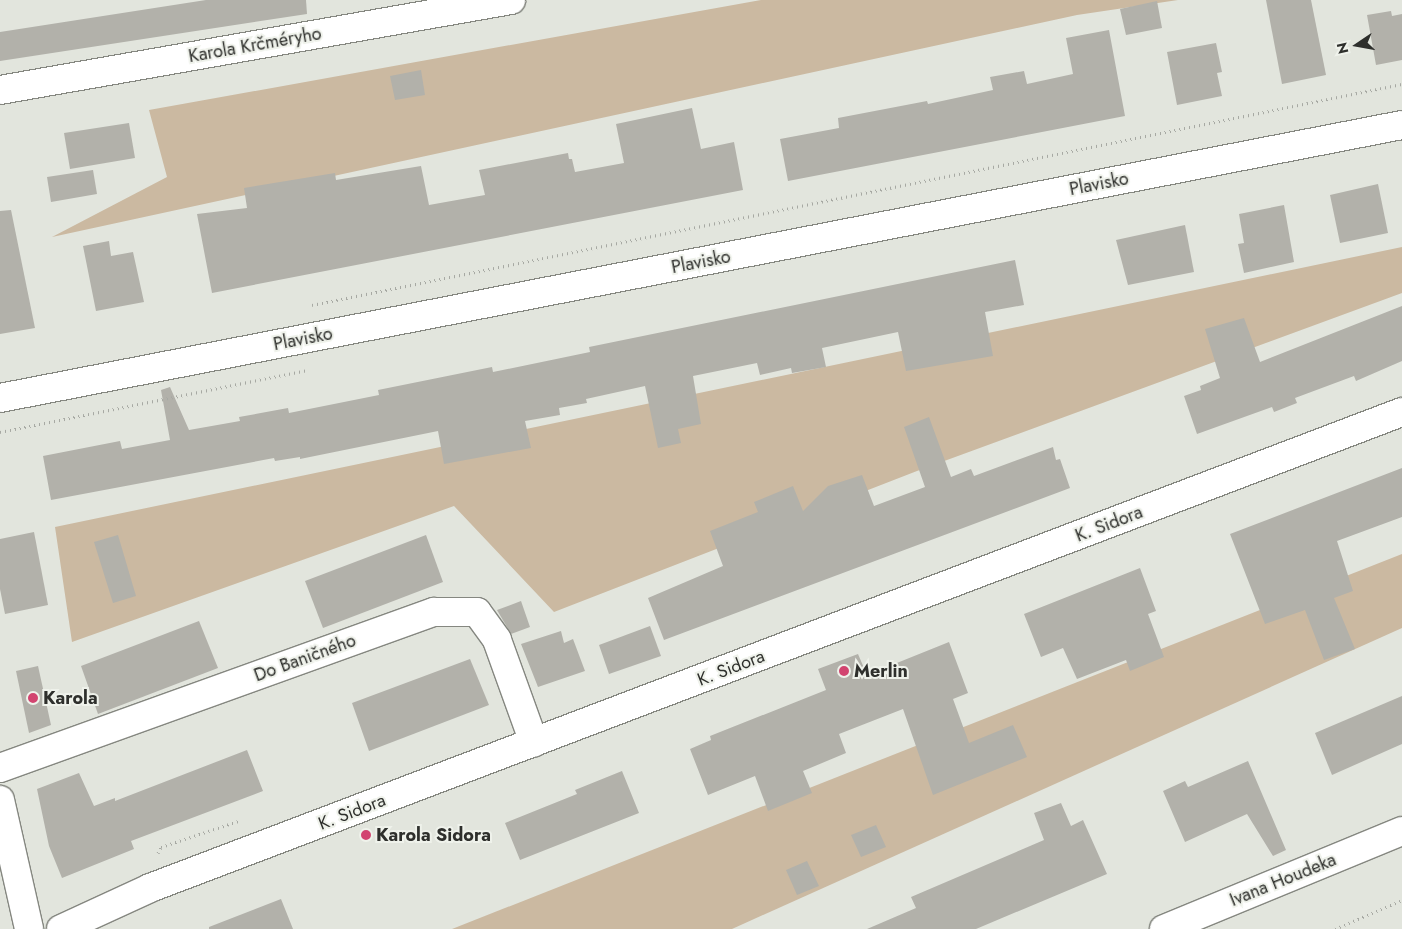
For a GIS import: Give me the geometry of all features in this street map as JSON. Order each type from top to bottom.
[{"type":"street","name":"Karola Krčméryho","points":[[0,90],[511,0]]},
{"type":"street","name":"Plavisko","points":[[0,398],[1402,125]]},
{"type":"street","name":"K. Sidora","points":[[61,929],[150,888],[1402,412]]},
{"type":"street","name":"Do Baničného","points":[[0,768],[434,612],[477,612],[497,640],[534,743]]},
{"type":"street","points":[[0,800],[29,929]]},
{"type":"street","name":"Ivana Houdeka","points":[[1164,929],[1402,831]]},
{"type":"path","points":[[308,306],[1402,84]]},
{"type":"path","points":[[1334,929],[1402,900]]},
{"type":"shaded area","points":[[761,0],[1178,0],[1077,15],[52,237],[167,177],[149,110]]},
{"type":"shaded area","points":[[1402,247],[1402,293],[917,471],[554,612],[454,506],[72,642],[55,527]]},
{"type":"shaded area","points":[[1402,554],[1402,628],[732,929],[452,929]]},
{"type":"building","points":[[206,0],[306,0],[307,14],[0,61],[0,32]]},
{"type":"building","points":[[1266,0],[1311,0],[1326,75],[1282,84]]},
{"type":"building","points":[[1157,1],[1162,28],[1126,35],[1120,9]]},
{"type":"building","points":[[1391,11],[1392,16],[1402,14],[1402,60],[1376,65],[1367,15]]},
{"type":"building","points":[[1109,30],[1125,116],[788,181],[780,139],[839,128],[838,118],[927,101],[928,104],[993,90],[990,77],[1024,71],[1027,84],[1073,74],[1066,38]]},
{"type":"building","points":[[1216,43],[1222,72],[1217,73],[1222,96],[1177,105],[1167,52]]},
{"type":"building","points":[[421,70],[425,95],[395,100],[390,76]]},
{"type":"building","points":[[692,108],[701,149],[734,142],[743,190],[212,293],[197,214],[247,208],[244,188],[335,173],[336,180],[421,166],[429,205],[485,195],[479,170],[568,153],[569,159],[572,159],[575,172],[624,163],[616,124]]},
{"type":"building","points":[[129,123],[135,158],[70,169],[64,133]]},
{"type":"building","points":[[93,170],[97,194],[51,202],[47,177]]},
{"type":"building","points":[[1378,184],[1388,233],[1340,243],[1330,195]]},
{"type":"building","points":[[1284,205],[1294,262],[1244,273],[1238,244],[1244,243],[1239,214]]},
{"type":"building","points":[[11,210],[35,328],[0,334],[0,211]]},
{"type":"building","points":[[1185,225],[1194,272],[1128,285],[1116,240]]},
{"type":"building","points":[[109,241],[111,256],[133,252],[144,302],[96,311],[83,246]]},
{"type":"building","points":[[1015,260],[1024,305],[985,312],[993,356],[906,371],[898,332],[822,348],[826,367],[792,373],[791,368],[760,375],[757,363],[693,376],[701,424],[678,429],[681,443],[658,448],[645,386],[586,399],[587,403],[559,408],[560,415],[525,421],[531,448],[444,464],[438,431],[300,459],[300,457],[275,461],[274,458],[51,500],[43,456],[120,441],[122,449],[170,440],[161,390],[170,387],[189,430],[240,421],[239,417],[288,408],[289,413],[379,395],[378,390],[492,367],[493,372],[590,352],[589,347]]},
{"type":"building","points":[[1402,306],[1402,361],[1356,381],[1354,376],[1295,398],[1297,403],[1274,412],[1272,407],[1197,434],[1184,396],[1201,390],[1200,386],[1220,378],[1205,329],[1244,318],[1260,362]]},
{"type":"building","points":[[929,417],[951,477],[971,469],[974,476],[1053,447],[1056,460],[1060,459],[1070,488],[664,640],[648,598],[723,566],[710,531],[758,512],[754,502],[793,486],[803,511],[828,486],[862,475],[874,506],[925,487],[904,427]]},
{"type":"building","points":[[1402,468],[1402,517],[1337,541],[1353,591],[1334,598],[1355,649],[1324,660],[1305,610],[1265,624],[1230,534]]},
{"type":"building","points":[[34,532],[48,605],[5,614],[0,589],[0,539]]},
{"type":"building","points":[[118,535],[136,596],[113,603],[94,542]]},
{"type":"building","points":[[426,535],[443,582],[323,628],[305,581]]},
{"type":"building","points":[[1140,568],[1156,611],[1148,614],[1164,657],[1130,671],[1126,660],[1077,679],[1063,648],[1041,657],[1024,614]]},
{"type":"building","points":[[521,601],[530,627],[511,634],[497,610]]},
{"type":"building","points":[[199,621],[218,668],[98,714],[81,666]]},
{"type":"building","points":[[650,626],[661,656],[609,674],[599,645]]},
{"type":"building","points":[[561,631],[564,643],[573,639],[585,671],[538,687],[521,644]]},
{"type":"building","points":[[949,642],[968,693],[953,699],[969,743],[1013,725],[1027,757],[933,795],[903,709],[839,734],[846,753],[803,771],[812,793],[768,811],[755,776],[708,795],[690,749],[711,740],[710,736],[826,690],[818,669],[858,654],[867,675]]},
{"type":"building","points":[[470,659],[489,705],[369,751],[352,703]]},
{"type":"building","name":"Karola","points":[[38,666],[51,725],[29,733],[16,671]]},
{"type":"building","points":[[1402,696],[1402,744],[1332,775],[1315,733]]},
{"type":"building","points":[[247,750],[263,791],[131,841],[134,849],[62,878],[49,846],[37,789],[79,773],[94,806],[115,798],[115,801]]},
{"type":"building","points":[[1248,761],[1286,850],[1273,856],[1247,814],[1185,842],[1163,791],[1185,781],[1188,787]]},
{"type":"building","points":[[622,771],[639,813],[520,860],[505,823],[577,794],[575,790]]},
{"type":"building","points":[[1061,803],[1071,826],[1083,820],[1107,874],[976,929],[867,929],[916,908],[911,897],[1044,840],[1034,813]]},
{"type":"building","points":[[876,825],[886,847],[861,857],[851,835]]},
{"type":"building","points":[[807,861],[819,886],[797,895],[786,870]]},
{"type":"building","points":[[281,899],[293,929],[209,929],[209,927]]},
{"type":"place","name":"Merlin","points":[[844,671]]},
{"type":"place","name":"Karola","points":[[33,698]]},
{"type":"place","name":"Karola Sidora","points":[[366,835]]}]
